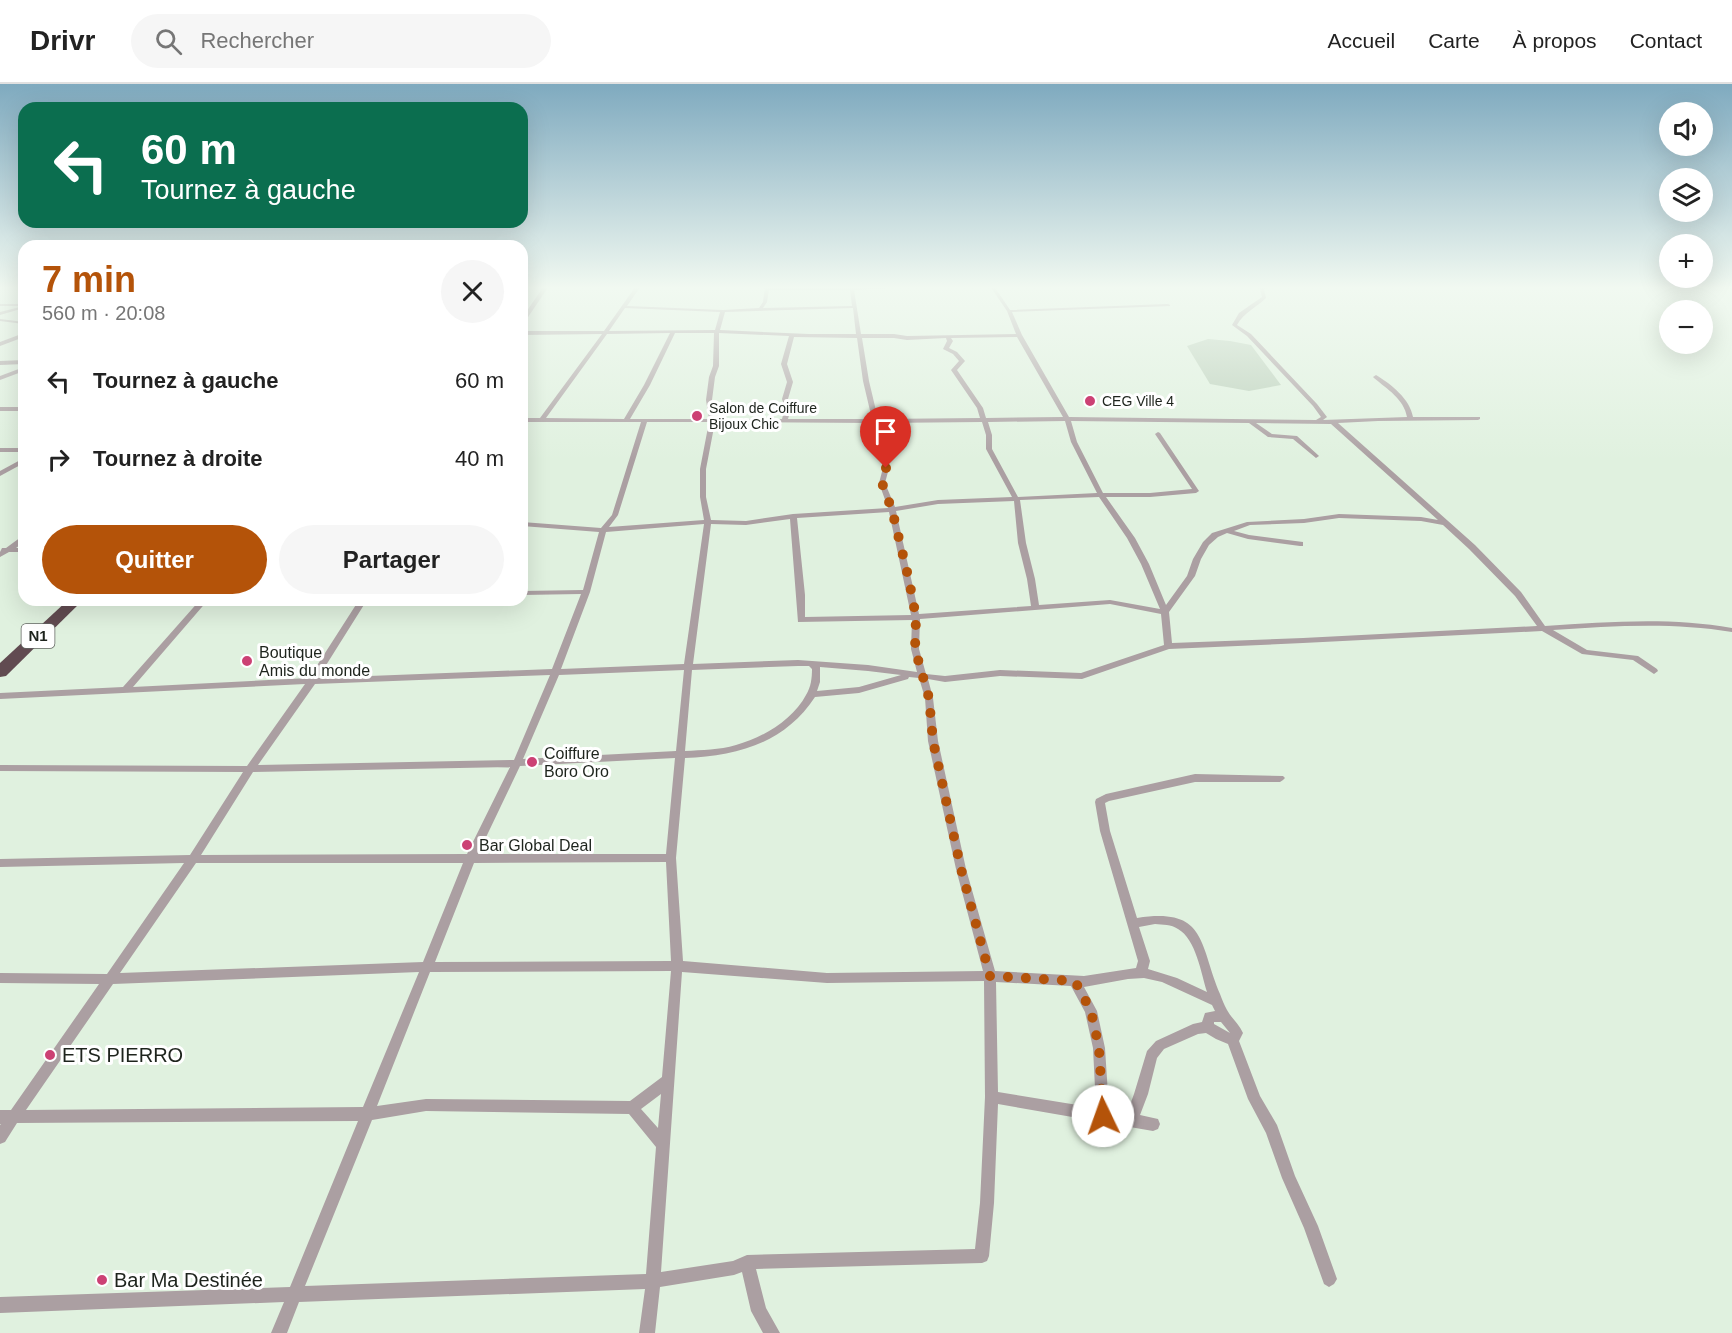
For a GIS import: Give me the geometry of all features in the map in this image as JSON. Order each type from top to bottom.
[{"type":"highway","name":"N1","points":[[0,672],[70,606]]},
{"type":"street","points":[[542,420],[596,344]]},
{"type":"street","points":[[626,420],[647,385],[667,344]]},
{"type":"street","points":[[647,1333],[654,1281],[677,966],[671,858],[688,668],[708,522],[703,497],[703,470],[712,420],[709,400],[716,366],[717,344]]},
{"type":"street","points":[[784,421],[788,408],[785,399],[790,382],[784,364],[789,344]]},
{"type":"street","points":[[0,1305],[654,1281],[734,1268],[747,1263],[782,1260],[982,1256],[992,1097],[990,976],[961,869],[933,741],[929,698],[915,649],[916,617],[892,510],[882,483],[886,468],[860,344]]},
{"type":"street","points":[[948,344],[946,349],[955,353],[962,361],[954,370],[980,408],[989,435],[989,449],[1017,500],[1022,543],[1035,608]]},
{"type":"street","points":[[1024,344],[1067,419],[1074,442],[1101,495],[1131,537],[1165,612],[1168,646]]},
{"type":"street","points":[[1258,344],[1315,405],[1324,417],[1319,420]]},
{"type":"street","points":[[0,363],[18,362]]},
{"type":"street","points":[[0,378],[18,371]]},
{"type":"street","points":[[1376,377],[1401,399],[1410,411],[1410,418]]},
{"type":"street","points":[[0,409],[18,409]]},
{"type":"street","points":[[528,420],[1067,419],[1319,420],[1334,422],[1410,418],[1478,418]]},
{"type":"street","points":[[279,1333],[471,857],[517,763],[555,674],[585,592],[603,530],[615,515],[645,420]]},
{"type":"street","points":[[1250,421],[1270,436],[1295,437],[1316,456]]},
{"type":"street","points":[[1334,422],[1472,547],[1518,594],[1543,628],[1585,652],[1635,658],[1654,672]]},
{"type":"street","points":[[528,524],[603,530],[708,522],[746,523],[793,516],[892,510],[938,502],[1150,495],[1196,490],[1158,434]]},
{"type":"street","points":[[0,450],[18,450]]},
{"type":"street","points":[[0,474],[18,464]]},
{"type":"street","points":[[793,516],[801,595],[801,620],[916,617],[1110,602],[1165,612]]},
{"type":"street","points":[[1165,612],[1191,576],[1206,544],[1215,535],[1249,523],[1304,521],[1339,516],[1421,519],[1443,523]]},
{"type":"street","points":[[1228,531],[1248,537],[1300,544]]},
{"type":"street","points":[[2,552],[18,543]]},
{"type":"street","points":[[2,552],[18,551]]},
{"type":"street","points":[[528,593],[585,592]]},
{"type":"street","points":[[125,690],[199,606]]},
{"type":"street","points":[[0,1137],[7,1117],[110,979],[194,859],[250,769],[312,681],[359,606]]},
{"type":"street","points":[[0,696],[312,681],[811,664],[868,668],[923,678],[945,679],[1000,673],[1082,676],[1168,646],[1280,643],[1658,623],[1706,624],[1732,630]]},
{"type":"street","points":[[0,768],[250,769],[517,763],[680,754],[743,747],[774,734],[797,714],[811,694],[818,676],[816,668],[811,664]]},
{"type":"street","points":[[811,694],[859,690],[910,675]]},
{"type":"street","points":[[1141,972],[1144,961],[1105,831],[1100,802],[1106,798],[1196,778],[1280,778]]},
{"type":"street","points":[[0,863],[194,859],[671,858]]},
{"type":"street","points":[[1133,923],[1146,920],[1172,920],[1186,926],[1198,947],[1224,1016],[1234,1023],[1237,1033],[1233,1040]]},
{"type":"street","points":[[0,978],[110,979],[426,967],[677,966],[827,978],[990,976],[1090,983],[1141,972],[1159,975],[1218,1002]]},
{"type":"street","points":[[1075,981],[1091,1011],[1099,1048],[1103,1116]]},
{"type":"street","points":[[1207,1027],[1209,1017],[1224,1016]]},
{"type":"street","points":[[1131,1121],[1151,1055],[1160,1045],[1197,1028],[1207,1027],[1233,1040],[1255,1099],[1272,1130],[1289,1178],[1311,1226],[1329,1279]]},
{"type":"street","points":[[7,1117],[368,1114],[426,1105],[632,1108],[668,1080]]},
{"type":"street","points":[[992,1097],[1153,1124]]},
{"type":"street","points":[[632,1108],[664,1145]]},
{"type":"street","points":[[747,1263],[759,1311],[772,1333]]},
{"type":"green space","points":[[1251,345],[1281,385],[1249,391],[1210,384],[1187,346]]},
{"type":"place","name":"CEG Ville 4","points":[[1090,401]]},
{"type":"place","name":"Salon de Coiffure Bijoux Chic","points":[[697,416]]},
{"type":"place","name":"Boutique Amis du monde","points":[[247,661]]},
{"type":"place","name":"Coiffure Boro Oro","points":[[532,762]]},
{"type":"place","name":"Bar Global Deal","points":[[467,845]]},
{"type":"place","name":"ETS PIERRO","points":[[50,1055]]},
{"type":"place","name":"Bar Ma Destinée","points":[[102,1280]]},
{"type":"route","points":[[886,468],[882,483],[892,510],[909,580],[916,617],[915,649],[929,698],[933,741],[961,869],[990,976],[1075,981],[1091,1011],[1099,1048],[1103,1116]]}]
